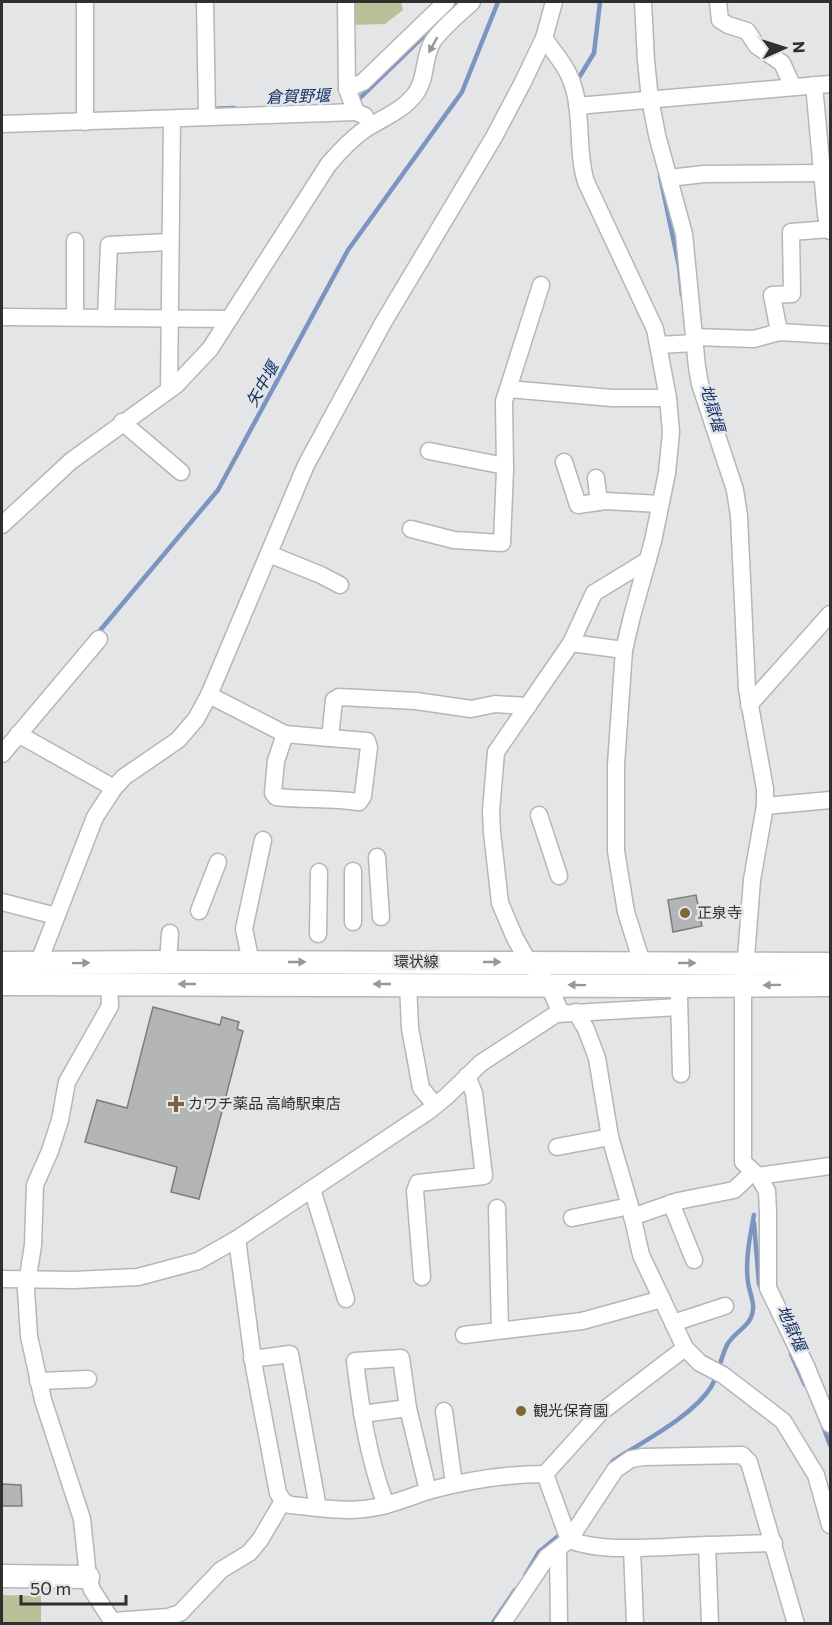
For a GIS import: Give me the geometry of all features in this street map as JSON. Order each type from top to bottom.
[{"type":"street","points":[[85,2],[85,122]]},
{"type":"street","points":[[205,2],[207,117]]},
{"type":"street","points":[[346,2],[352,102]]},
{"type":"street","points":[[352,102],[363,82],[446,2]]},
{"type":"street","points":[[2,525],[70,461],[176,385],[210,349],[328,165],[348,143],[403,108],[417,92],[426,70],[428,53],[434,41],[472,2]]},
{"type":"street","points":[[38,964],[95,817],[124,777],[178,740],[196,719],[209,695],[306,465],[383,322],[494,137],[524,82],[544,38],[554,2]]},
{"type":"street","points":[[643,2],[650,99],[657,135],[684,234],[700,384],[735,490],[747,689],[763,773],[765,806],[752,880],[745,963],[744,1162],[756,1174],[767,1191],[768,1288],[831,1424]]},
{"type":"street","points":[[718,2],[720,20],[747,31],[757,46],[782,63],[793,87]]},
{"type":"street","points":[[544,38],[568,73],[577,106],[581,165],[586,182],[655,329],[668,398],[671,444],[648,560],[624,650],[616,765],[616,851],[626,912],[642,963]]},
{"type":"street","points":[[577,106],[822,85],[822,173],[830,230],[791,232],[792,294],[772,295],[779,332]]},
{"type":"street","points":[[2,124],[207,117],[352,102],[378,122]]},
{"type":"street","points":[[169,389],[172,119]]},
{"type":"street","points":[[669,178],[704,174],[822,173]]},
{"type":"street","points":[[75,241],[75,317]]},
{"type":"street","points":[[106,317],[109,245],[170,242]]},
{"type":"street","points":[[411,529],[454,540],[502,543],[505,466],[504,401],[541,285]]},
{"type":"street","points":[[2,317],[229,319]]},
{"type":"street","points":[[659,345],[695,340],[754,339],[779,332],[831,335]]},
{"type":"street","points":[[508,389],[612,398],[668,398]]},
{"type":"street","points":[[122,422],[181,472]]},
{"type":"street","points":[[429,451],[505,466]]},
{"type":"street","points":[[564,462],[578,505],[599,502],[660,504]]},
{"type":"street","points":[[596,478],[599,502]]},
{"type":"street","points":[[269,554],[340,585]]},
{"type":"street","points":[[648,560],[594,592],[571,643],[496,752],[491,811],[500,903],[514,938],[529,963],[568,1012],[586,1029],[597,1058],[610,1137],[641,1255],[685,1348],[700,1363],[723,1375],[783,1421],[816,1475],[831,1525]]},
{"type":"street","points":[[749,705],[831,614]]},
{"type":"street","points":[[2,754],[99,639]]},
{"type":"street","points":[[571,643],[624,650]]},
{"type":"street","points":[[209,695],[285,734],[367,741],[369,747],[363,796],[358,802],[331,798],[309,801],[276,797],[273,793],[276,760],[285,734]]},
{"type":"street","points":[[330,738],[334,700],[339,697],[416,701],[471,709],[495,704],[528,706]]},
{"type":"street","points":[[18,734],[114,788]]},
{"type":"street","points":[[765,806],[831,800]]},
{"type":"street","points":[[539,815],[559,876]]},
{"type":"street","points":[[251,962],[244,929],[263,840]]},
{"type":"street","points":[[377,857],[381,917]]},
{"type":"street","points":[[199,911],[218,862]]},
{"type":"street","points":[[353,871],[353,922]]},
{"type":"street","points":[[318,934],[319,873]]},
{"type":"street","points":[[2,902],[56,916]]},
{"type":"street","points":[[168,962],[170,933]]},
{"type":"street","name":"環状線","points":[[2,963],[831,964]]},
{"type":"street","name":"環状線","points":[[2,984],[548,984],[679,996],[744,985],[831,985]]},
{"type":"street","points":[[109,984],[110,1006],[66,1082],[60,1120],[35,1185],[32,1212],[33,1245],[26,1290],[29,1336],[48,1419],[82,1519],[87,1577],[92,1590],[114,1622],[168,1617],[180,1613],[221,1570],[249,1553],[261,1540],[283,1501]]},
{"type":"street","points":[[408,984],[410,1028],[421,1088],[435,1105]]},
{"type":"street","points":[[2,1279],[138,1277],[198,1261],[237,1239],[435,1105],[497,1050],[568,1012],[679,996],[681,1074]]},
{"type":"street","points":[[422,1277],[415,1191],[418,1183],[484,1176],[474,1093],[467,1076]]},
{"type":"street","points":[[557,1147],[610,1137]]},
{"type":"street","points":[[572,1218],[631,1212],[734,1190],[756,1174],[831,1166]]},
{"type":"street","points":[[312,1189],[346,1299]]},
{"type":"street","points":[[671,1203],[694,1260]]},
{"type":"street","points":[[497,1208],[500,1330]]},
{"type":"street","points":[[237,1239],[252,1359],[278,1493],[283,1501],[290,1505],[341,1510],[365,1509],[386,1505],[454,1484],[511,1474],[545,1474],[600,1413],[685,1348]]},
{"type":"street","points":[[464,1335],[582,1321],[662,1299]]},
{"type":"street","points":[[673,1323],[725,1306]]},
{"type":"street","points":[[252,1359],[290,1354],[318,1508]]},
{"type":"street","points":[[386,1505],[375,1476],[362,1414],[355,1361],[401,1358],[408,1408],[428,1491]]},
{"type":"street","points":[[39,1381],[88,1379]]},
{"type":"street","points":[[817,1392],[831,1381]]},
{"type":"street","points":[[362,1414],[408,1408]]},
{"type":"street","points":[[444,1410],[454,1484]]},
{"type":"street","points":[[502,1623],[547,1557],[563,1545],[615,1470],[631,1459],[643,1457],[742,1455],[749,1462],[796,1623]]},
{"type":"street","points":[[545,1474],[563,1545],[560,1623]]},
{"type":"street","points":[[563,1545],[632,1548],[774,1543]]},
{"type":"street","points":[[707,1545],[710,1623]]},
{"type":"street","points":[[632,1548],[635,1623]]},
{"type":"street","points":[[2,1576],[87,1577]]},
{"type":"green space","points":[[352,2],[401,2],[403,10],[385,24],[352,25]]},
{"type":"green space","points":[[2,1595],[41,1596],[41,1623],[2,1623]]},
{"type":"building","name":"正泉寺","points":[[696,895],[702,926],[673,932],[668,900]]},
{"type":"building","name":"カワチ薬品 高崎駅東店","points":[[153,1007],[220,1025],[222,1017],[239,1022],[237,1029],[243,1031],[199,1199],[171,1192],[177,1167],[85,1142],[97,1100],[127,1108]]},
{"type":"building","points":[[2,1484],[21,1485],[22,1506],[2,1506]]},
{"type":"waterway","name":"倉賀野堰","points":[[355,101],[459,2]]},
{"type":"waterway","name":"矢中堰","points":[[97,634],[218,490],[348,250],[462,92],[498,2]]},
{"type":"waterway","points":[[580,76],[594,53],[600,2]]},
{"type":"waterway","name":"倉賀野堰","points":[[209,109],[234,108]]},
{"type":"waterway","name":"地獄堰","points":[[660,176],[679,266],[682,295]]},
{"type":"waterway","points":[[610,1465],[680,1418],[703,1398],[714,1382],[730,1340],[750,1320],[753,1306],[747,1265],[754,1215]]},
{"type":"waterway","name":"地獄堰","points":[[754,1223],[759,1284],[762,1289]]},
{"type":"waterway","name":"地獄堰","points":[[791,1354],[805,1385]]},
{"type":"waterway","name":"地獄堰","points":[[823,1426],[830,1445]]},
{"type":"waterway","points":[[525,1576],[539,1552],[562,1533]]},
{"type":"waterway","points":[[492,1624],[515,1590]]},
{"type":"place","name":"正泉寺","points":[[685,913]]},
{"type":"place","name":"カワチ薬品 高崎駅東店","points":[[176,1104]]},
{"type":"place","name":"観光保育園","points":[[521,1411]]}]
